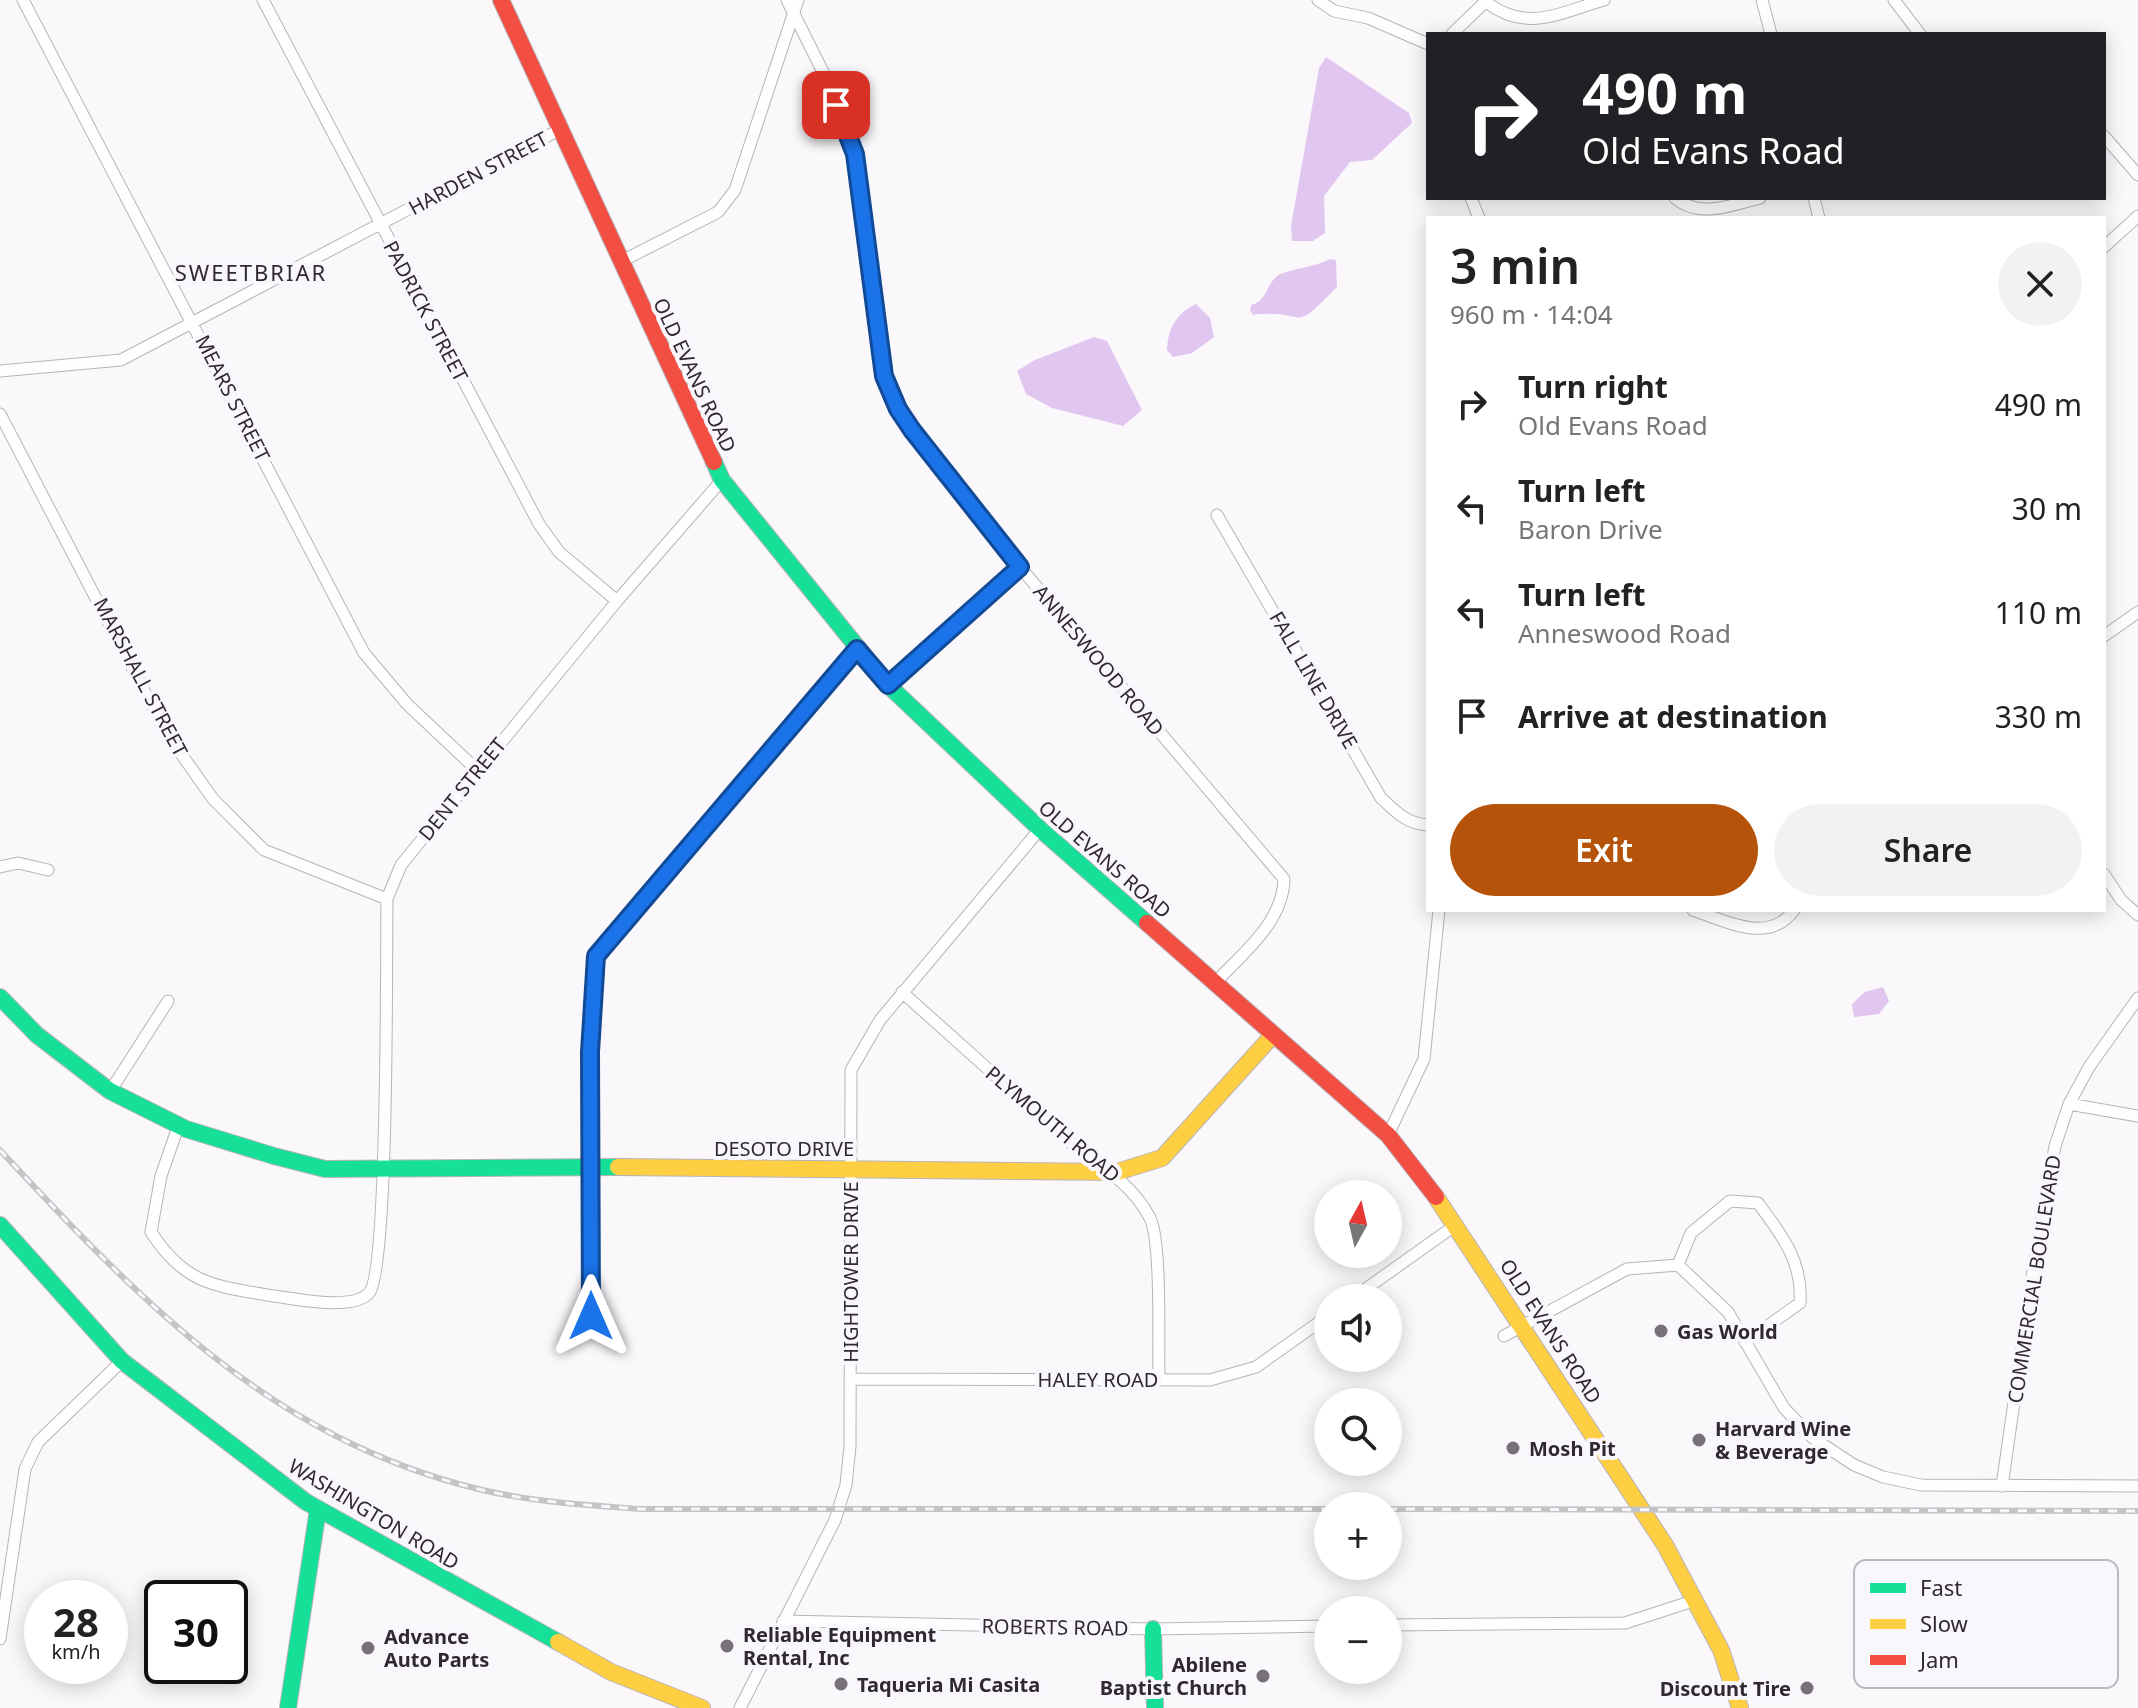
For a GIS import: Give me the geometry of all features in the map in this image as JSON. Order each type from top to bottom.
[{"type":"street","name":"MEARS STREET","points":[[23,0],[364,653],[407,704],[477,770]]},
{"type":"street","name":"PADRICK STREET","points":[[263,0],[539,524],[559,552],[617,601]]},
{"type":"street","name":"OLD EVANS ROAD","points":[[501,0],[722,480],[888,685],[1040,829],[1388,1135],[1457,1224],[1665,1545],[1721,1650],[1740,1708]]},
{"type":"street","points":[[1318,0],[1334,11],[1368,18],[1426,43]]},
{"type":"street","points":[[1454,32],[1486,1],[1505,16],[1533,21],[1604,0]]},
{"type":"street","points":[[1762,0],[1770,32]]},
{"type":"street","points":[[1894,0],[1918,32]]},
{"type":"street","points":[[620,262],[718,212],[735,190],[792,3]]},
{"type":"street","name":"ANNESWOOD ROAD","points":[[792,3],[827,80],[855,154],[884,376],[898,409],[1020,567],[1284,879],[1284,899],[1268,925],[1216,982]]},
{"type":"street","name":"HARDEN STREET","points":[[0,371],[121,360],[559,130]]},
{"type":"street","points":[[2106,138],[2138,175]]},
{"type":"street","points":[[1677,200],[1687,209],[1712,210],[1752,200]]},
{"type":"street","points":[[2106,245],[2138,216]]},
{"type":"street","name":"MARSHALL STREET","points":[[0,414],[165,731],[213,799],[264,850],[387,899]]},
{"type":"street","name":"DENT STREET","points":[[178,1127],[161,1176],[151,1232],[166,1256],[191,1277],[241,1290],[336,1303],[357,1302],[369,1293],[378,1276],[383,1168],[387,899],[401,865],[617,601],[722,480]]},
{"type":"street","name":"FALL LINE DRIVE","points":[[1217,515],[1381,798],[1399,815],[1415,824],[1426,825]]},
{"type":"street","points":[[888,685],[1020,567]]},
{"type":"street","points":[[2106,635],[2138,612]]},
{"type":"street","points":[[591,1316],[591,1013],[596,956],[857,649]]},
{"type":"street","name":"HIGHTOWER DRIVE","points":[[740,1708],[835,1520],[844,1495],[850,1446],[851,1070],[880,1020],[1040,829]]},
{"type":"street","points":[[0,867],[18,863],[48,870]]},
{"type":"street","points":[[2106,877],[2121,900],[2138,915]]},
{"type":"street","points":[[1388,1135],[1424,1059],[1439,912]]},
{"type":"street","points":[[1699,912],[1748,928],[1776,927],[1790,915]]},
{"type":"street","name":"PLYMOUTH ROAD","points":[[902,992],[1084,1155],[1115,1174],[1151,1220],[1156,1267],[1159,1379]]},
{"type":"street","name":"DESOTO DRIVE","points":[[0,997],[67,1063],[109,1093],[178,1127],[245,1150],[325,1169],[969,1168],[1115,1174],[1146,1167],[1162,1158],[1273,1035]]},
{"type":"street","name":"COMMERCIAL BOULEVARD","points":[[2002,1486],[2035,1254],[2055,1146],[2069,1104],[2089,1067],[2138,998]]},
{"type":"street","points":[[109,1093],[168,1001]]},
{"type":"street","points":[[2069,1104],[2138,1116]]},
{"type":"street","points":[[1678,1265],[1691,1233],[1730,1201],[1758,1203],[1781,1234],[1802,1278],[1800,1303],[1745,1342]]},
{"type":"street","points":[[1373,1284],[1457,1224]]},
{"type":"street","name":"WASHINGTON ROAD","points":[[0,1225],[122,1361],[208,1430],[318,1509],[611,1672],[702,1708]]},
{"type":"street","points":[[1504,1336],[1627,1269],[1678,1265],[1716,1297],[1784,1408],[1813,1438],[1854,1465],[1883,1477],[1921,1485],[2138,1486]]},
{"type":"street","name":"HALEY ROAD","points":[[850,1379],[1210,1380],[1256,1367],[1314,1326]]},
{"type":"street","points":[[0,1639],[25,1469],[38,1442],[122,1361]]},
{"type":"street","points":[[288,1708],[318,1509]]},
{"type":"street","points":[[1402,1625],[1625,1623],[1693,1601]]},
{"type":"street","name":"ROBERTS ROAD","points":[[783,1621],[1153,1629],[1314,1626]]},
{"type":"street","points":[[1153,1629],[1155,1708]]},
{"type":"shaded area","points":[[1326,57],[1409,113],[1412,123],[1372,160],[1350,162],[1324,196],[1325,233],[1313,241],[1292,241],[1291,226],[1319,68]]},
{"type":"shaded area","points":[[1330,259],[1336,260],[1337,287],[1311,312],[1298,318],[1253,315],[1250,311],[1251,305],[1263,297],[1276,277]]},
{"type":"shaded area","points":[[1196,304],[1210,318],[1214,337],[1192,353],[1173,357],[1167,350],[1171,329],[1183,312]]},
{"type":"shaded area","points":[[1094,337],[1107,341],[1142,410],[1123,426],[1052,408],[1026,394],[1017,371],[1035,360]]},
{"type":"shaded area","points":[[1883,987],[1889,1001],[1879,1014],[1854,1017],[1852,1004],[1865,992]]},
{"type":"railway","points":[[0,1150],[104,1259],[158,1310],[214,1357],[273,1399],[336,1436],[404,1466],[478,1489],[538,1500],[640,1509],[1314,1509]]},
{"type":"railway","points":[[1402,1509],[2138,1511]]},
{"type":"traffic: fast","points":[[714,462],[722,480],[888,685],[1040,829],[1147,923]]},
{"type":"traffic: fast","points":[[0,997],[37,1035],[110,1091],[186,1129],[274,1156],[325,1169],[618,1167]]},
{"type":"traffic: fast","points":[[0,1225],[122,1361],[306,1502],[558,1642]]},
{"type":"traffic: fast","points":[[288,1708],[318,1509]]},
{"type":"traffic: fast","points":[[1153,1629],[1155,1708]]},
{"type":"traffic: slow","points":[[618,1167],[1117,1172],[1162,1158],[1273,1035]]},
{"type":"traffic: slow","points":[[1436,1197],[1665,1545],[1721,1650],[1740,1708]]},
{"type":"traffic: slow","points":[[558,1642],[611,1672],[702,1708]]},
{"type":"traffic: jam","points":[[501,0],[714,462]]},
{"type":"traffic: jam","points":[[1147,923],[1388,1135],[1436,1197]]},
{"type":"place","name":"Gas World","points":[[1661,1331]]},
{"type":"place","name":"Harvard Wine & Beverage","points":[[1699,1440]]},
{"type":"place","name":"Mosh Pit","points":[[1513,1448]]},
{"type":"place","name":"Reliable Equipment Rental, Inc","points":[[727,1646]]},
{"type":"place","name":"Advance Auto Parts","points":[[368,1648]]},
{"type":"place","name":"Abilene Baptist Church","points":[[1263,1676]]},
{"type":"place","name":"Taqueria Mi Casita","points":[[841,1684]]},
{"type":"place","name":"Discount Tire","points":[[1807,1688]]},
{"type":"district","name":"SWEETBRIAR","points":[[251,272]]},
{"type":"route","points":[[591,1316],[590,1052],[596,956],[857,649],[888,685],[1020,567],[912,430],[898,409],[884,376],[855,154],[836,105]]}]
